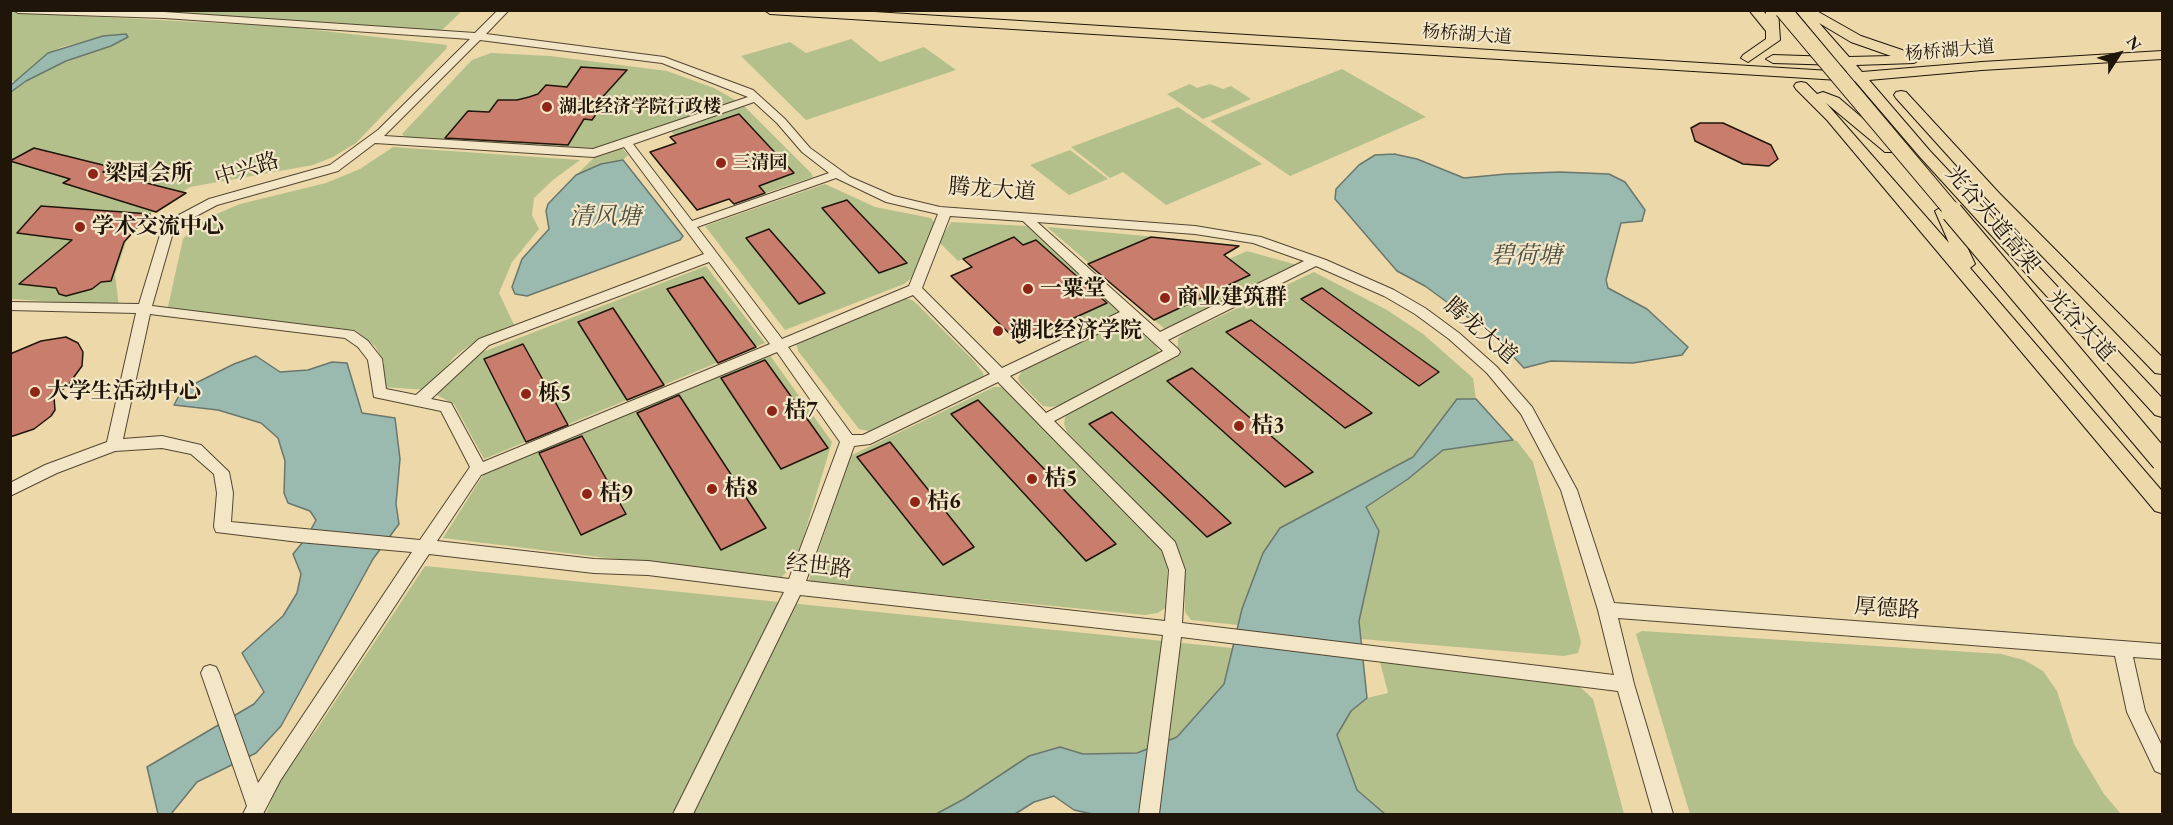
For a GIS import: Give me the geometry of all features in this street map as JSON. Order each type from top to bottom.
[{"type":"highway","name":"光谷大道高架","points":[[1783,10],[2163,461]]},
{"type":"highway","name":"光谷大道高架","points":[[1792,10],[2163,440]]},
{"type":"main road","name":"杨桥湖大道","points":[[770,10],[1859,77],[1935,69],[2163,55]]},
{"type":"main road","name":"杨桥湖大道","points":[[923,10],[1846,62],[2163,45]]},
{"type":"main road","points":[[1755,10],[1773,31]]},
{"type":"main road","points":[[1748,58],[1773,40],[1774,10]]},
{"type":"main road","name":"光谷大道","points":[[1774,10],[1943,211],[2163,453]]},
{"type":"main road","name":"光谷大道","points":[[1801,10],[1925,154],[2163,410]]},
{"type":"main road","points":[[1807,10],[1856,39],[1879,49],[1920,59]]},
{"type":"main road","points":[[1824,10],[1856,39]]},
{"type":"main road","points":[[1726,69],[1773,77],[1801,86],[1834,102],[1890,149]]},
{"type":"main road","points":[[1925,154],[1900,104],[1903,84],[1914,74],[1935,69]]},
{"type":"main road","points":[[1801,86],[1832,117],[2163,505]]},
{"type":"main road","points":[[1902,95],[1993,196],[2163,368]]},
{"type":"main road","points":[[1943,211],[1957,246],[1980,290]]},
{"type":"main road","points":[[2034,272],[2163,377]]},
{"type":"street","name":"中兴路","points":[[114,445],[144,309],[166,235],[182,219],[213,202],[334,168],[373,139],[504,10]]},
{"type":"street","name":"腾龙大道","points":[[20,11],[175,16],[477,36],[664,60],[749,92],[781,121],[806,150],[837,174],[890,199],[946,211],[1195,230],[1256,240],[1315,261],[1389,293],[1420,311],[1454,336],[1492,370],[1527,411],[1569,490],[1608,610],[1625,684],[1663,814]]},
{"type":"street","points":[[10,16],[20,11]]},
{"type":"street","points":[[373,139],[594,153],[756,99]]},
{"type":"street","points":[[626,142],[780,345],[848,441]]},
{"type":"street","points":[[689,226],[837,174]]},
{"type":"street","points":[[10,306],[144,309],[349,334],[363,344],[375,359],[379,393],[446,407],[478,467],[482,469],[915,289],[946,211]]},
{"type":"street","points":[[1026,216],[1173,352],[1044,420]]},
{"type":"street","points":[[419,402],[484,342],[712,256]]},
{"type":"street","points":[[1158,339],[1315,261]]},
{"type":"street","points":[[915,289],[1169,548],[1178,570],[1173,629],[1157,737],[1149,814]]},
{"type":"street","points":[[848,441],[865,440],[1129,313]]},
{"type":"street","points":[[683,814],[795,587],[848,441]]},
{"type":"street","name":"经世路","points":[[114,445],[162,442],[195,449],[221,472],[225,493],[222,527],[594,566],[648,568],[1625,684]]},
{"type":"street","points":[[10,490],[51,469],[114,445]]},
{"type":"street","points":[[254,810],[273,775],[478,467]]},
{"type":"street","name":"厚德路","points":[[1608,610],[2163,652]]},
{"type":"street","points":[[2122,649],[2136,712],[2163,765]]},
{"type":"street","points":[[210,674],[227,716],[254,810]]},
{"type":"green space","points":[[159,11],[462,11],[443,29],[435,31]]},
{"type":"green space","points":[[10,12],[289,27],[447,45],[446,49],[356,143],[333,157],[313,165],[190,187],[149,214],[128,236],[115,275],[119,306],[11,299],[11,92],[26,81],[66,61],[111,46],[103,36],[62,47],[48,53],[16,81],[11,81]]},
{"type":"green space","points":[[851,39],[880,62],[924,47],[956,70],[806,120],[741,56],[790,42],[806,53]]},
{"type":"green space","points":[[491,53],[550,56],[667,71],[714,88],[739,102],[595,150],[405,137],[402,134],[472,60]]},
{"type":"green space","points":[[1342,69],[1426,117],[1290,176],[1210,121]]},
{"type":"green space","points":[[1190,84],[1197,88],[1210,84],[1223,89],[1231,86],[1251,99],[1203,119],[1167,94]]},
{"type":"green space","points":[[744,106],[813,177],[766,193],[759,186],[794,173],[739,114],[674,135],[670,130]]},
{"type":"green space","points":[[1178,107],[1262,164],[1166,205],[1123,172],[1110,178],[1071,147]]},
{"type":"green space","points":[[393,147],[580,160],[534,198],[532,215],[539,229],[512,262],[499,293],[515,327],[477,340],[454,357],[429,390],[382,387],[384,362],[375,346],[355,330],[167,311],[183,239],[195,226],[240,204],[326,183],[360,169]]},
{"type":"green space","points":[[617,148],[623,149],[628,155],[623,160],[601,164],[576,175],[598,154]]},
{"type":"green space","points":[[1070,150],[1108,179],[1069,195],[1030,165]]},
{"type":"green space","points":[[825,184],[875,207],[931,218],[936,225],[913,277],[904,284],[785,330],[705,226]]},
{"type":"green space","points":[[951,222],[1027,226],[1120,311],[1082,329],[1071,319],[1023,245],[1014,237],[958,261],[939,242]]},
{"type":"green space","points":[[1047,227],[1146,236],[1151,237],[1089,263]]},
{"type":"green space","points":[[1247,251],[1297,265],[1166,330],[1154,320],[1249,276],[1229,259]]},
{"type":"green space","points":[[706,266],[765,343],[484,459],[454,404],[435,394],[480,353]]},
{"type":"green space","points":[[1314,272],[1387,310],[1423,334],[1473,378],[1476,399],[1457,399],[1413,456],[1263,553],[1238,625],[1191,620],[1185,612],[1184,568],[1179,553],[1167,535],[1067,432],[1064,424],[1066,413],[1177,357],[1178,338],[1187,332]]},
{"type":"green space","points":[[902,298],[912,300],[918,305],[974,361],[983,373],[984,379],[873,432],[859,429],[798,351],[796,343]]},
{"type":"green space","points":[[1120,324],[1132,325],[1156,346],[1159,352],[1155,357],[1060,405],[1051,407],[1043,406],[1020,383],[1018,378],[1022,371]]},
{"type":"green space","points":[[769,354],[832,442],[796,562],[780,579],[443,538],[485,472]]},
{"type":"green space","points":[[994,387],[1004,387],[1158,545],[1168,565],[1165,608],[1158,613],[1145,615],[808,582],[850,456]]},
{"type":"green space","points":[[1517,441],[1533,462],[1581,642],[1578,653],[1564,656],[1361,639],[1359,621],[1379,531],[1366,507],[1408,479],[1443,450]]},
{"type":"green space","points":[[425,566],[1232,648],[1224,684],[1177,737],[1137,753],[1083,754],[1060,747],[1029,756],[964,799],[936,814],[266,814],[280,779],[317,729]]},
{"type":"green space","points":[[1642,631],[2001,654],[2024,660],[2043,671],[2057,691],[2074,744],[2104,794],[2121,814],[1690,814],[1636,634]]},
{"type":"green space","points":[[1380,662],[1579,686],[1593,699],[1624,814],[1385,814],[1357,790],[1337,735],[1351,711],[1367,698],[1388,693]]},
{"type":"water","points":[[126,34],[128,37],[111,46],[66,61],[26,81],[11,92],[11,85],[48,53],[103,36]]},
{"type":"water","name":"碧荷塘","points":[[1394,154],[1417,159],[1464,178],[1560,172],[1609,174],[1625,182],[1645,210],[1642,221],[1621,223],[1606,280],[1608,288],[1647,309],[1688,347],[1682,355],[1633,363],[1551,361],[1524,368],[1496,338],[1425,286],[1397,271],[1335,199],[1336,189],[1359,165],[1375,155]]},
{"type":"water","name":"清风塘","points":[[623,160],[683,236],[680,240],[527,296],[515,294],[512,287],[522,259],[549,229],[546,211],[548,204],[576,175],[601,164]]},
{"type":"water","points":[[256,356],[280,372],[308,370],[332,362],[347,363],[362,413],[395,418],[400,459],[396,504],[399,524],[373,559],[281,726],[256,753],[197,782],[171,814],[158,814],[147,767],[254,704],[264,692],[242,653],[283,616],[297,593],[301,574],[293,554],[307,537],[316,520],[310,511],[288,503],[284,493],[285,461],[278,438],[261,423],[218,410],[174,405],[182,390],[234,364]]},
{"type":"water","points":[[1457,399],[1476,399],[1513,440],[1443,450],[1408,479],[1366,507],[1379,531],[1359,621],[1367,698],[1351,711],[1337,735],[1357,790],[1385,814],[1092,814],[1074,810],[1054,796],[1034,802],[1015,814],[936,814],[964,799],[1029,756],[1060,747],[1083,754],[1137,753],[1177,737],[1224,684],[1242,609],[1263,553],[1280,528],[1413,457]]},
{"type":"building","name":"湖北经济学院行政楼","points":[[581,67],[627,70],[598,102],[604,103],[592,120],[584,119],[568,145],[445,138],[468,111],[489,112],[498,100],[517,100],[529,97],[538,94],[546,85],[567,87]]},
{"type":"building","name":"三清园","points":[[739,114],[794,173],[759,186],[765,193],[734,204],[729,199],[697,210],[650,152],[676,143],[670,137]]},
{"type":"building","points":[[1700,123],[1723,123],[1771,145],[1778,159],[1769,166],[1743,164],[1695,141],[1691,128]]},
{"type":"building","points":[[34,148],[111,167],[103,172],[186,193],[156,212],[63,183],[70,179],[10,161]]},
{"type":"building","points":[[847,200],[907,263],[879,273],[822,208]]},
{"type":"building","name":"学术交流中心","points":[[41,206],[150,214],[124,242],[111,281],[101,282],[92,289],[66,296],[59,294],[56,288],[19,284],[72,240],[17,233]]},
{"type":"building","points":[[769,229],[825,293],[799,304],[746,238]]},
{"type":"building","name":"一粟堂","points":[[1014,237],[1023,245],[1036,240],[1107,303],[1019,343],[951,276],[972,267],[963,259]]},
{"type":"building","name":"商业建筑群","points":[[1151,237],[1239,246],[1224,255],[1250,275],[1154,320],[1088,264]]},
{"type":"building","points":[[703,277],[756,347],[718,363],[667,289]]},
{"type":"building","points":[[1322,288],[1439,372],[1419,386],[1301,299]]},
{"type":"building","points":[[613,308],[664,385],[627,400],[578,322]]},
{"type":"building","points":[[1251,320],[1372,413],[1345,428],[1226,332]]},
{"type":"building","name":"大学生活动中心","points":[[66,337],[78,343],[83,352],[82,366],[68,385],[54,397],[55,410],[51,416],[34,429],[10,437],[10,354],[41,341]]},
{"type":"building","name":"栎5","points":[[523,344],[568,425],[526,442],[484,359]]},
{"type":"building","name":"桔7","points":[[765,360],[828,448],[781,469],[721,378]]},
{"type":"building","name":"桔3","points":[[1192,368],[1313,472],[1285,487],[1167,381]]},
{"type":"building","name":"桔8","points":[[679,395],[766,528],[721,550],[637,413]]},
{"type":"building","name":"桔5","points":[[978,400],[1116,544],[1086,561],[951,414]]},
{"type":"building","points":[[1112,412],[1231,523],[1207,537],[1089,424]]},
{"type":"building","name":"桔9","points":[[582,436],[626,514],[581,535],[539,453]]},
{"type":"building","name":"桔6","points":[[890,442],[974,547],[943,565],[857,457]]},
{"type":"place","name":"湖北经济学院行政楼","points":[[547,107]]},
{"type":"place","name":"三清园","points":[[721,163]]},
{"type":"place","name":"梁园会所","points":[[93,174]]},
{"type":"place","name":"学术交流中心","points":[[80,227]]},
{"type":"place","name":"一粟堂","points":[[1028,289]]},
{"type":"place","name":"商业建筑群","points":[[1165,298]]},
{"type":"place","name":"湖北经济学院","points":[[998,331]]},
{"type":"place","name":"大学生活动中心","points":[[35,392]]},
{"type":"place","name":"栎5","points":[[526,394]]},
{"type":"place","name":"桔7","points":[[772,411]]},
{"type":"place","name":"桔3","points":[[1239,426]]},
{"type":"place","name":"桔5","points":[[1032,479]]},
{"type":"place","name":"桔8","points":[[712,489]]},
{"type":"place","name":"桔9","points":[[587,494]]},
{"type":"place","name":"桔6","points":[[915,502]]}]
